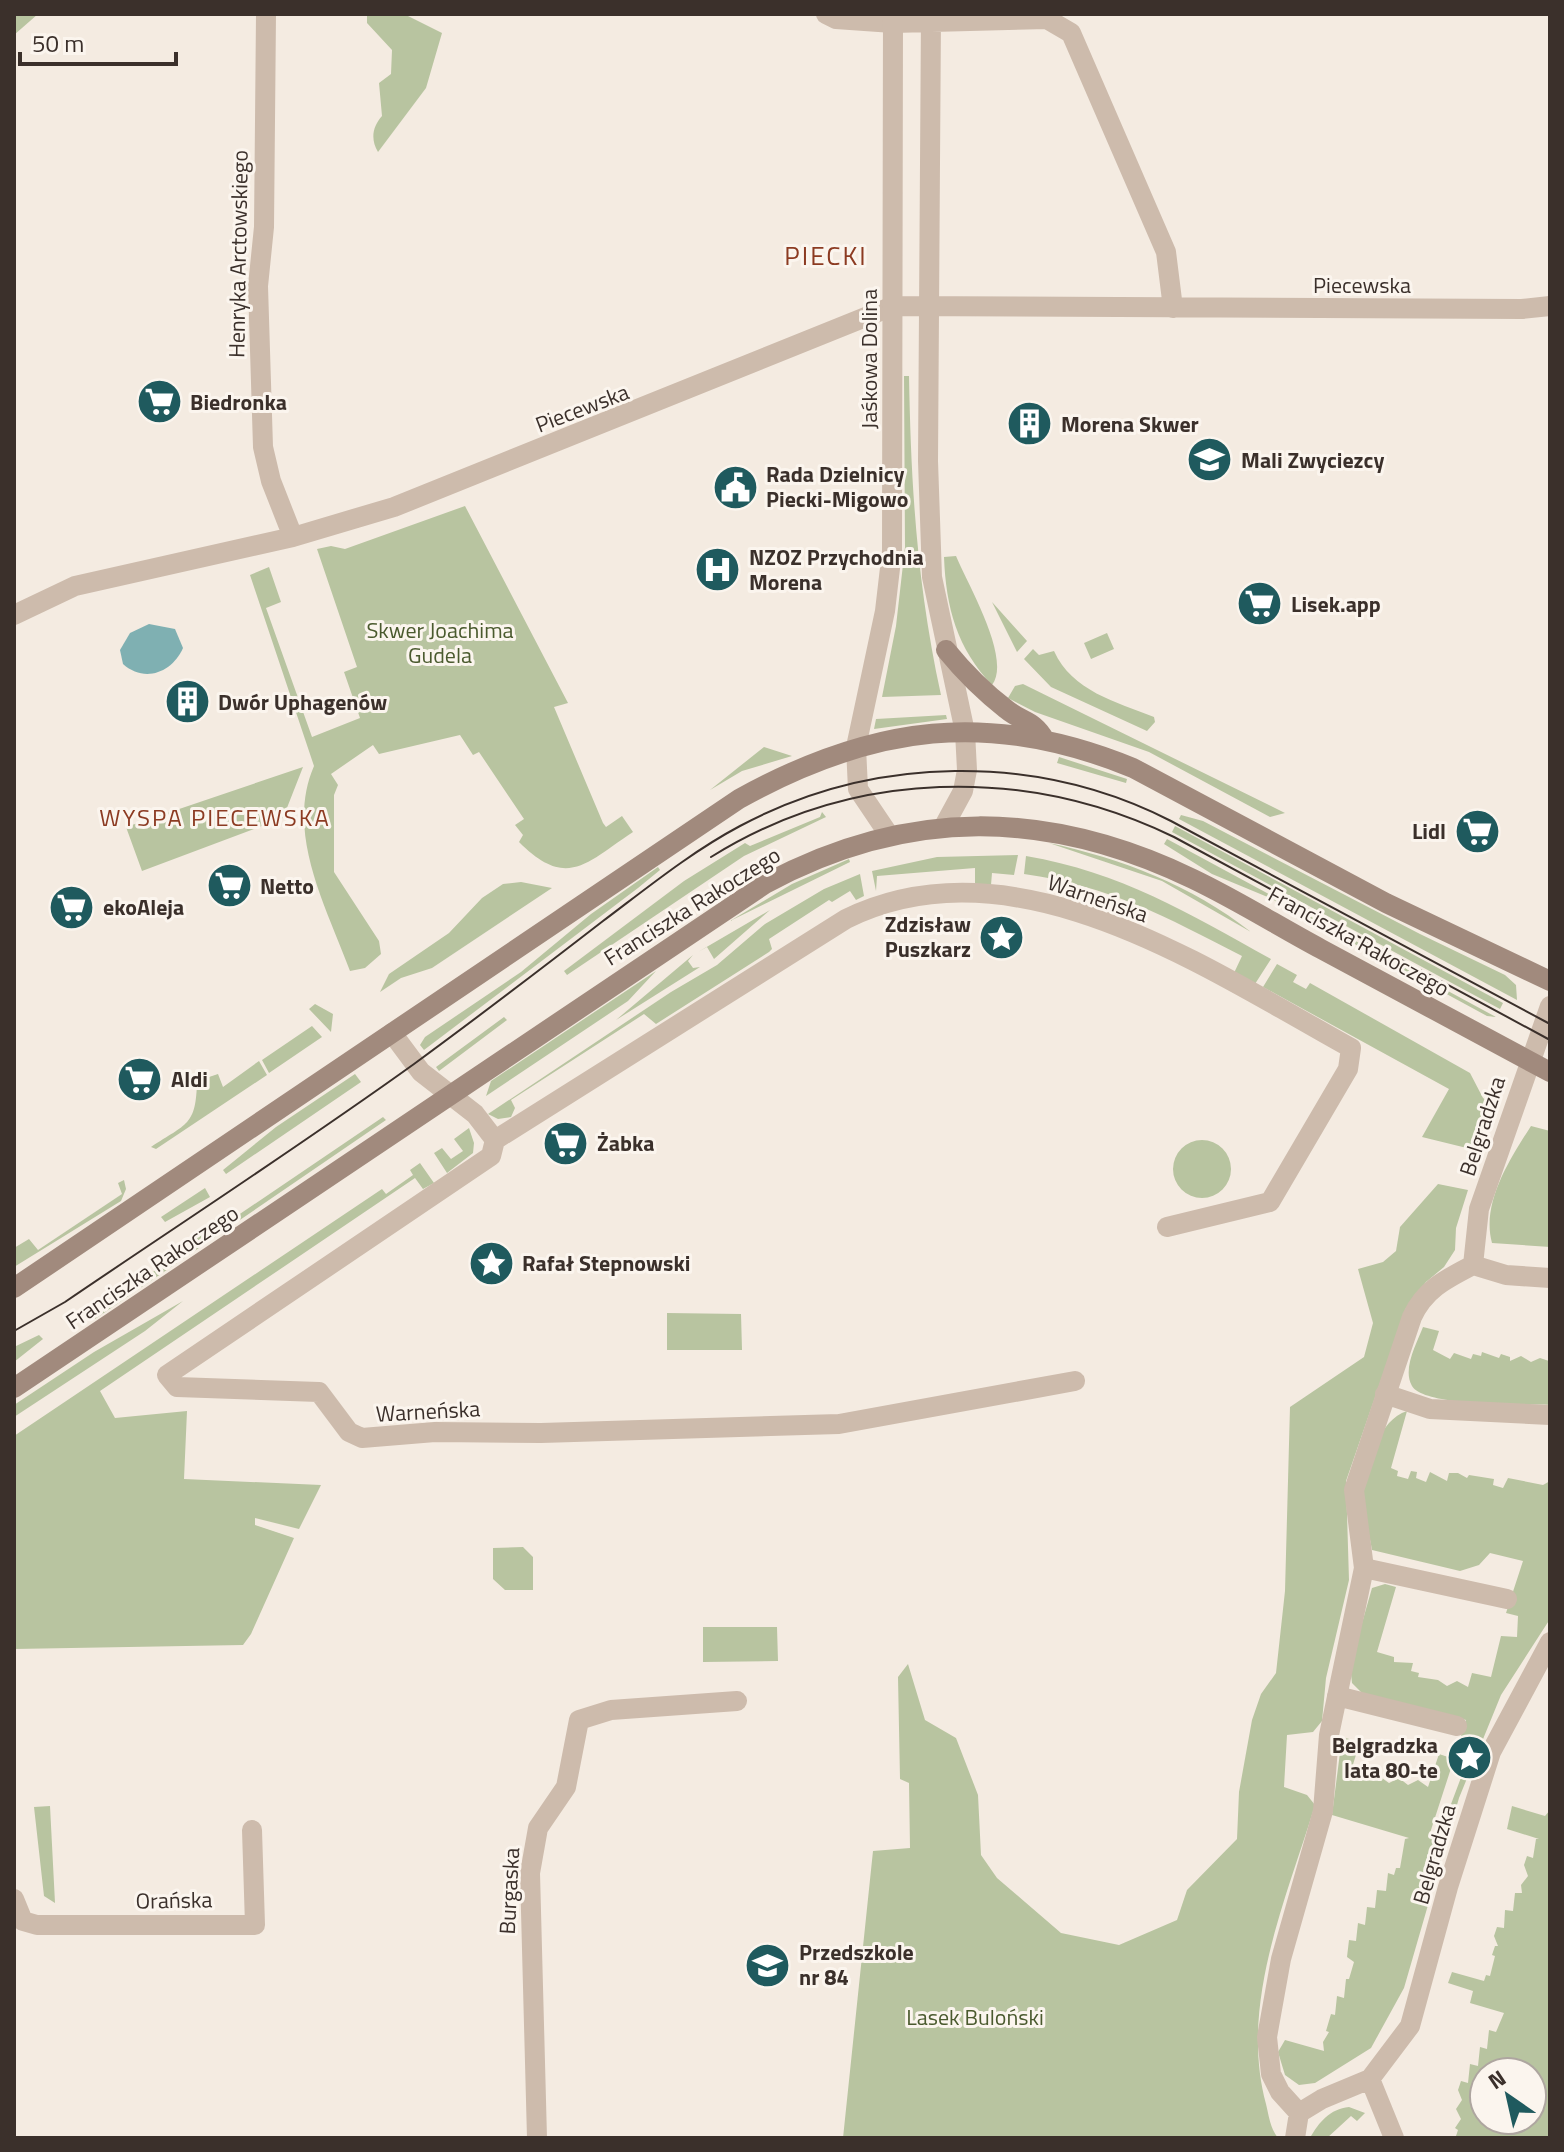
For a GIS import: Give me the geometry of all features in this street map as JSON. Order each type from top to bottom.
[{"type":"main road","points":[[946,650],[1010,713],[1036,724],[1045,740]]},
{"type":"main road","name":"Franciszka Rakoczego","points":[[14,1288],[739,799],[780,776],[856,747],[919,733],[965,732],[1045,740],[1097,753],[1133,768],[1386,903],[1550,981]]},
{"type":"main road","name":"Franciszka Rakoczego","points":[[14,1388],[447,1094],[765,884],[834,851],[889,835],[944,826],[1037,828],[1133,853],[1246,906],[1550,1072]]},
{"type":"street","name":"Henryka Arctowskiego","points":[[266,14],[264,227],[258,286],[263,447],[271,481],[293,537]]},
{"type":"street","points":[[826,14],[836,19],[1015,17],[1047,19],[1060,24],[1078,44],[1166,252],[1173,308]]},
{"type":"street","name":"Jaśkowa Dolina","points":[[889,835],[858,789],[856,747],[885,611],[892,551],[893,18]]},
{"type":"street","points":[[931,19],[930,538],[933,589],[965,732],[967,778],[944,826]]},
{"type":"street","name":"Piecewska","points":[[14,615],[75,586],[293,537],[394,507],[677,396],[810,337],[893,306],[1522,309],[1550,306]]},
{"type":"street","name":"Warneńska","points":[[1075,1381],[839,1424],[541,1433],[435,1432],[362,1438],[349,1432],[319,1392],[177,1387],[167,1375],[491,1156],[495,1140],[714,1000],[875,904],[898,898],[954,894],[1052,903],[1126,928],[1351,1048],[1348,1069],[1270,1202],[1167,1227]]},
{"type":"street","name":"Belgradzka","points":[[1473,1265],[1479,1209],[1550,1006]]},
{"type":"street","points":[[392,1033],[421,1072],[475,1114],[495,1140]]},
{"type":"street","points":[[1299,2113],[1280,2092],[1271,2074],[1267,2037],[1281,1959],[1323,1811],[1337,1696],[1364,1568],[1354,1490],[1412,1317],[1423,1296],[1473,1265],[1506,1275],[1550,1278]]},
{"type":"street","points":[[1385,1394],[1430,1409],[1550,1415]]},
{"type":"street","points":[[1364,1568],[1507,1599]]},
{"type":"street","name":"Belgradzka","points":[[1370,2079],[1410,2026],[1448,1887],[1491,1752],[1550,1642]]},
{"type":"street","points":[[1337,1696],[1457,1726]]},
{"type":"street","name":"Burgaska","points":[[537,2138],[530,1873],[538,1828],[566,1787],[579,1720],[611,1710],[737,1701]]},
{"type":"street","name":"Orańska","points":[[14,1899],[23,1921],[37,1925],[255,1925],[252,1830]]},
{"type":"street","points":[[1295,2138],[1299,2113],[1322,2099],[1370,2079],[1394,2138]]},
{"type":"green space","points":[[14,14],[38,14],[14,35]]},
{"type":"green space","points":[[367,14],[404,14],[442,33],[426,88],[378,152],[373,138],[376,124],[382,116],[379,83],[391,74],[392,50],[367,23]]},
{"type":"green space","points":[[904,376],[909,376],[911,457],[921,575],[941,695],[882,697],[896,626],[905,547]]},
{"type":"green space","name":"Skwer Joachima Gudela","points":[[465,506],[568,703],[554,707],[603,823],[606,827],[622,816],[633,832],[576,867],[550,865],[519,842],[523,835],[515,825],[524,819],[479,752],[473,755],[460,735],[379,754],[373,745],[331,774],[338,785],[334,795],[334,872],[379,941],[381,954],[365,968],[350,971],[320,895],[306,843],[306,791],[314,766],[250,575],[269,567],[281,602],[266,608],[312,737],[360,718],[344,672],[357,667],[317,549],[331,546],[345,549]]},
{"type":"green space","points":[[956,556],[993,640],[997,673],[992,685],[970,657],[951,610],[944,557]]},
{"type":"green space","points":[[992,602],[1027,641],[1017,652]]},
{"type":"green space","points":[[1107,633],[1114,649],[1091,659],[1084,643]]},
{"type":"green space","points":[[1033,649],[1039,655],[1054,651],[1062,665],[1084,686],[1154,717],[1155,722],[1147,731],[1051,687],[1024,659]]},
{"type":"green space","points":[[1023,684],[1285,813],[1270,817],[1149,752],[1035,712],[1008,698],[1015,686]]},
{"type":"green space","points":[[946,715],[947,719],[874,729],[876,719]]},
{"type":"green space","points":[[764,747],[792,756],[742,771],[710,790]]},
{"type":"green space","points":[[1059,757],[1127,779],[1126,783],[1057,763]]},
{"type":"green space","points":[[303,767],[283,818],[142,871],[126,827]]},
{"type":"green space","points":[[822,812],[826,817],[744,856],[567,975],[564,971],[684,881],[745,843],[750,846],[820,817]]},
{"type":"green space","points":[[1181,815],[1203,821],[1505,975],[1516,985],[1517,1000],[1179,819]]},
{"type":"green space","points":[[1175,826],[1503,1003],[1500,1009],[1172,832]]},
{"type":"green space","points":[[1167,839],[1496,1017],[1487,1016],[1270,898],[1212,874],[1164,844]]},
{"type":"green space","points":[[1049,843],[1130,866],[1180,887],[1251,932],[1162,881]]},
{"type":"green space","points":[[1018,855],[1014,875],[992,873],[991,885],[975,884],[975,868],[877,876],[876,891],[872,871],[937,857]]},
{"type":"green space","points":[[1026,856],[1093,872],[1123,883],[1182,910],[1271,959],[1255,984],[1234,973],[1242,956],[1162,916],[1111,895],[1055,879],[1024,874]]},
{"type":"green space","points":[[849,859],[850,862],[730,921],[792,884]]},
{"type":"green space","points":[[658,867],[660,870],[638,888],[424,1050],[420,1045],[425,1037],[521,972],[591,914]]},
{"type":"green space","points":[[860,874],[864,896],[856,900],[850,891],[832,902],[829,900],[769,939],[772,949],[769,952],[656,1024],[644,1014],[511,1100],[515,1108],[511,1117],[498,1119],[488,1114],[671,992],[717,965],[765,924],[824,889]]},
{"type":"green space","points":[[521,882],[552,888],[432,968],[401,978],[380,992],[389,974],[449,933],[482,898],[503,884]]},
{"type":"green space","points":[[770,910],[714,959],[707,947],[698,952]]},
{"type":"green space","points":[[693,955],[688,961],[693,968],[700,967],[616,1020]]},
{"type":"green space","points":[[1277,964],[1297,975],[1293,982],[1306,989],[1310,983],[1470,1073],[1483,1098],[1495,1106],[1479,1151],[1422,1137],[1449,1089],[1263,987]]},
{"type":"green space","points":[[656,971],[628,1001],[486,1096],[491,1081]]},
{"type":"green space","points":[[315,1004],[333,1014],[331,1032],[309,1009]]},
{"type":"green space","points":[[504,1017],[507,1020],[439,1071],[436,1067]]},
{"type":"green space","points":[[312,1026],[322,1037],[269,1073],[262,1060]]},
{"type":"green space","points":[[259,1061],[267,1075],[156,1149],[151,1147],[187,1122],[194,1107],[197,1081],[218,1074],[223,1087]]},
{"type":"green space","points":[[355,1074],[361,1082],[226,1174],[223,1170],[276,1127]]},
{"type":"green space","points":[[383,1117],[386,1120],[95,1319],[221,1214],[228,1222]]},
{"type":"green space","points":[[1531,1126],[1550,1131],[1550,1247],[1492,1243],[1490,1212],[1494,1197]]},
{"type":"green space","points":[[469,1128],[474,1143],[473,1153],[447,1173],[434,1153],[442,1148],[451,1159],[463,1151],[454,1139]]},
{"type":"green space","points":[[1202,1140],[1223,1148],[1231,1169],[1223,1190],[1202,1198],[1181,1190],[1173,1169],[1181,1148]]},
{"type":"green space","points":[[420,1163],[434,1183],[423,1189],[415,1178],[100,1391],[115,1418],[187,1411],[184,1479],[321,1485],[299,1529],[255,1518],[255,1525],[294,1538],[251,1634],[243,1645],[14,1649],[14,1436],[382,1189],[386,1194],[413,1175],[410,1170]]},
{"type":"green space","points":[[124,1180],[126,1189],[121,1201],[14,1267],[14,1248],[29,1239],[38,1250],[122,1194],[118,1183]]},
{"type":"green space","name":"Lasek Buloński","points":[[1438,1184],[1468,1190],[1456,1228],[1455,1250],[1444,1267],[1426,1282],[1406,1308],[1346,1481],[1349,1580],[1326,1678],[1322,1721],[1313,1732],[1287,1735],[1284,1787],[1307,1795],[1315,1805],[1280,1915],[1262,1990],[1258,2028],[1259,2066],[1270,2122],[1278,2138],[843,2138],[873,1851],[910,1848],[909,1783],[900,1779],[898,1677],[908,1664],[925,1720],[956,1738],[978,1795],[981,1855],[997,1878],[1061,1933],[1119,1945],[1177,1920],[1187,1890],[1237,1839],[1239,1792],[1252,1720],[1261,1694],[1276,1673],[1285,1591],[1290,1407],[1364,1357],[1373,1323],[1358,1269],[1383,1262],[1396,1251],[1400,1227]]},
{"type":"green space","points":[[205,1188],[210,1197],[165,1222],[161,1217]]},
{"type":"green space","points":[[183,1301],[145,1331],[14,1417],[14,1405],[94,1352]]},
{"type":"green space","points":[[667,1313],[741,1314],[742,1350],[667,1350]]},
{"type":"green space","points":[[1423,1327],[1439,1331],[1433,1350],[1450,1359],[1454,1353],[1471,1359],[1473,1354],[1481,1356],[1482,1352],[1499,1358],[1501,1354],[1510,1357],[1510,1361],[1521,1356],[1531,1362],[1540,1358],[1549,1361],[1550,1405],[1454,1401],[1420,1393],[1412,1386],[1409,1372]]},
{"type":"green space","points":[[39,1335],[43,1339],[14,1362],[14,1347]]},
{"type":"green space","points":[[1407,1411],[1391,1468],[1398,1471],[1397,1476],[1408,1479],[1411,1471],[1417,1472],[1416,1478],[1426,1482],[1430,1472],[1447,1481],[1449,1473],[1458,1473],[1467,1478],[1469,1475],[1494,1479],[1493,1485],[1503,1488],[1508,1478],[1543,1485],[1550,1481],[1550,1619],[1501,1695],[1459,1798],[1404,1988],[1371,2048],[1315,2083],[1299,2085],[1285,2075],[1278,2052],[1285,2040],[1324,2051],[1323,2042],[1329,2032],[1326,2031],[1331,2014],[1335,2015],[1337,1996],[1344,1998],[1346,1979],[1349,1979],[1354,1962],[1347,1957],[1349,1940],[1356,1941],[1358,1923],[1365,1925],[1367,1907],[1375,1908],[1377,1890],[1386,1891],[1388,1873],[1394,1875],[1396,1868],[1400,1868],[1405,1839],[1409,1838],[1332,1815],[1342,1737],[1360,1742],[1350,1774],[1370,1780],[1379,1776],[1389,1783],[1399,1778],[1408,1785],[1418,1780],[1428,1787],[1439,1754],[1454,1759],[1430,1833],[1439,1836],[1474,1743],[1460,1739],[1466,1720],[1362,1693],[1352,1683],[1350,1665],[1372,1588],[1385,1584],[1396,1587],[1377,1652],[1394,1657],[1394,1662],[1413,1663],[1411,1671],[1419,1673],[1418,1677],[1438,1680],[1447,1686],[1457,1681],[1468,1687],[1472,1673],[1491,1677],[1501,1636],[1517,1637],[1518,1616],[1506,1613],[1523,1561],[1490,1553],[1479,1565],[1460,1571],[1372,1550],[1364,1503],[1368,1466],[1382,1432],[1397,1416]]},
{"type":"green space","points":[[523,1547],[533,1557],[533,1590],[505,1590],[493,1579],[493,1548]]},
{"type":"green space","points":[[703,1627],[777,1627],[778,1661],[703,1662]]},
{"type":"green space","points":[[50,1806],[55,1903],[44,1896],[34,1807]]},
{"type":"green space","points":[[1512,1806],[1545,1816],[1550,1810],[1550,2138],[1461,2138],[1456,2136],[1458,2130],[1455,2128],[1461,2119],[1456,2109],[1462,2100],[1458,2090],[1461,2081],[1468,2083],[1468,2136],[1548,2136],[1548,2056],[1479,2056],[1480,2047],[1487,2049],[1489,2030],[1496,2032],[1504,2013],[1470,2003],[1473,1991],[1448,1983],[1452,1972],[1484,1981],[1486,1975],[1490,1976],[1495,1956],[1492,1955],[1495,1946],[1498,1946],[1494,1936],[1497,1927],[1504,1928],[1505,1910],[1513,1911],[1515,1893],[1522,1893],[1521,1885],[1528,1876],[1524,1865],[1527,1856],[1533,1858],[1536,1839],[1539,1839],[1507,1829]]},
{"type":"green space","points":[[1349,2107],[1365,2113],[1357,2121],[1351,2116],[1327,2138],[1310,2138],[1326,2117],[1336,2110]]},
{"type":"water","points":[[149,624],[175,629],[183,648],[172,664],[148,674],[131,670],[123,664],[120,650],[130,633]]},
{"type":"tram line","points":[[14,1331],[65,1302],[371,1095],[704,847],[740,826],[791,803],[844,786],[899,775],[955,771],[1010,774],[1065,783],[1119,798],[1171,821],[1550,1024]]},
{"type":"tram line","points":[[711,857],[765,828],[822,807],[880,793],[940,787],[999,788],[1059,797],[1117,814],[1174,837],[1550,1040]]},
{"type":"place","name":"Biedronka","points":[[159,402]]},
{"type":"place","name":"Morena Skwer","points":[[1030,424]]},
{"type":"place","name":"Mali Zwyciezcy","points":[[1210,460]]},
{"type":"place","name":"Rada Dzielnicy Piecki-Migowo","points":[[735,487]]},
{"type":"place","name":"NZOZ Przychodnia Morena","points":[[718,570]]},
{"type":"place","name":"Lisek.app","points":[[1260,604]]},
{"type":"place","name":"Dwór Uphagenów","points":[[187,702]]},
{"type":"place","name":"Lidl","points":[[1477,831]]},
{"type":"place","name":"Netto","points":[[229,886]]},
{"type":"place","name":"ekoAleja","points":[[72,907]]},
{"type":"place","name":"Zdzisław Puszkarz","points":[[1002,937]]},
{"type":"place","name":"Aldi","points":[[140,1079]]},
{"type":"place","name":"Żabka","points":[[566,1143]]},
{"type":"place","name":"Rafał Stepnowski","points":[[491,1263]]},
{"type":"place","name":"Belgradzka lata 80-te","points":[[1469,1758]]},
{"type":"place","name":"Przedszkole nr 84","points":[[768,1965]]},
{"type":"district","name":"PIECKI","points":[[826,255]]},
{"type":"district","name":"WYSPA PIECEWSKA","points":[[215,817]]}]
